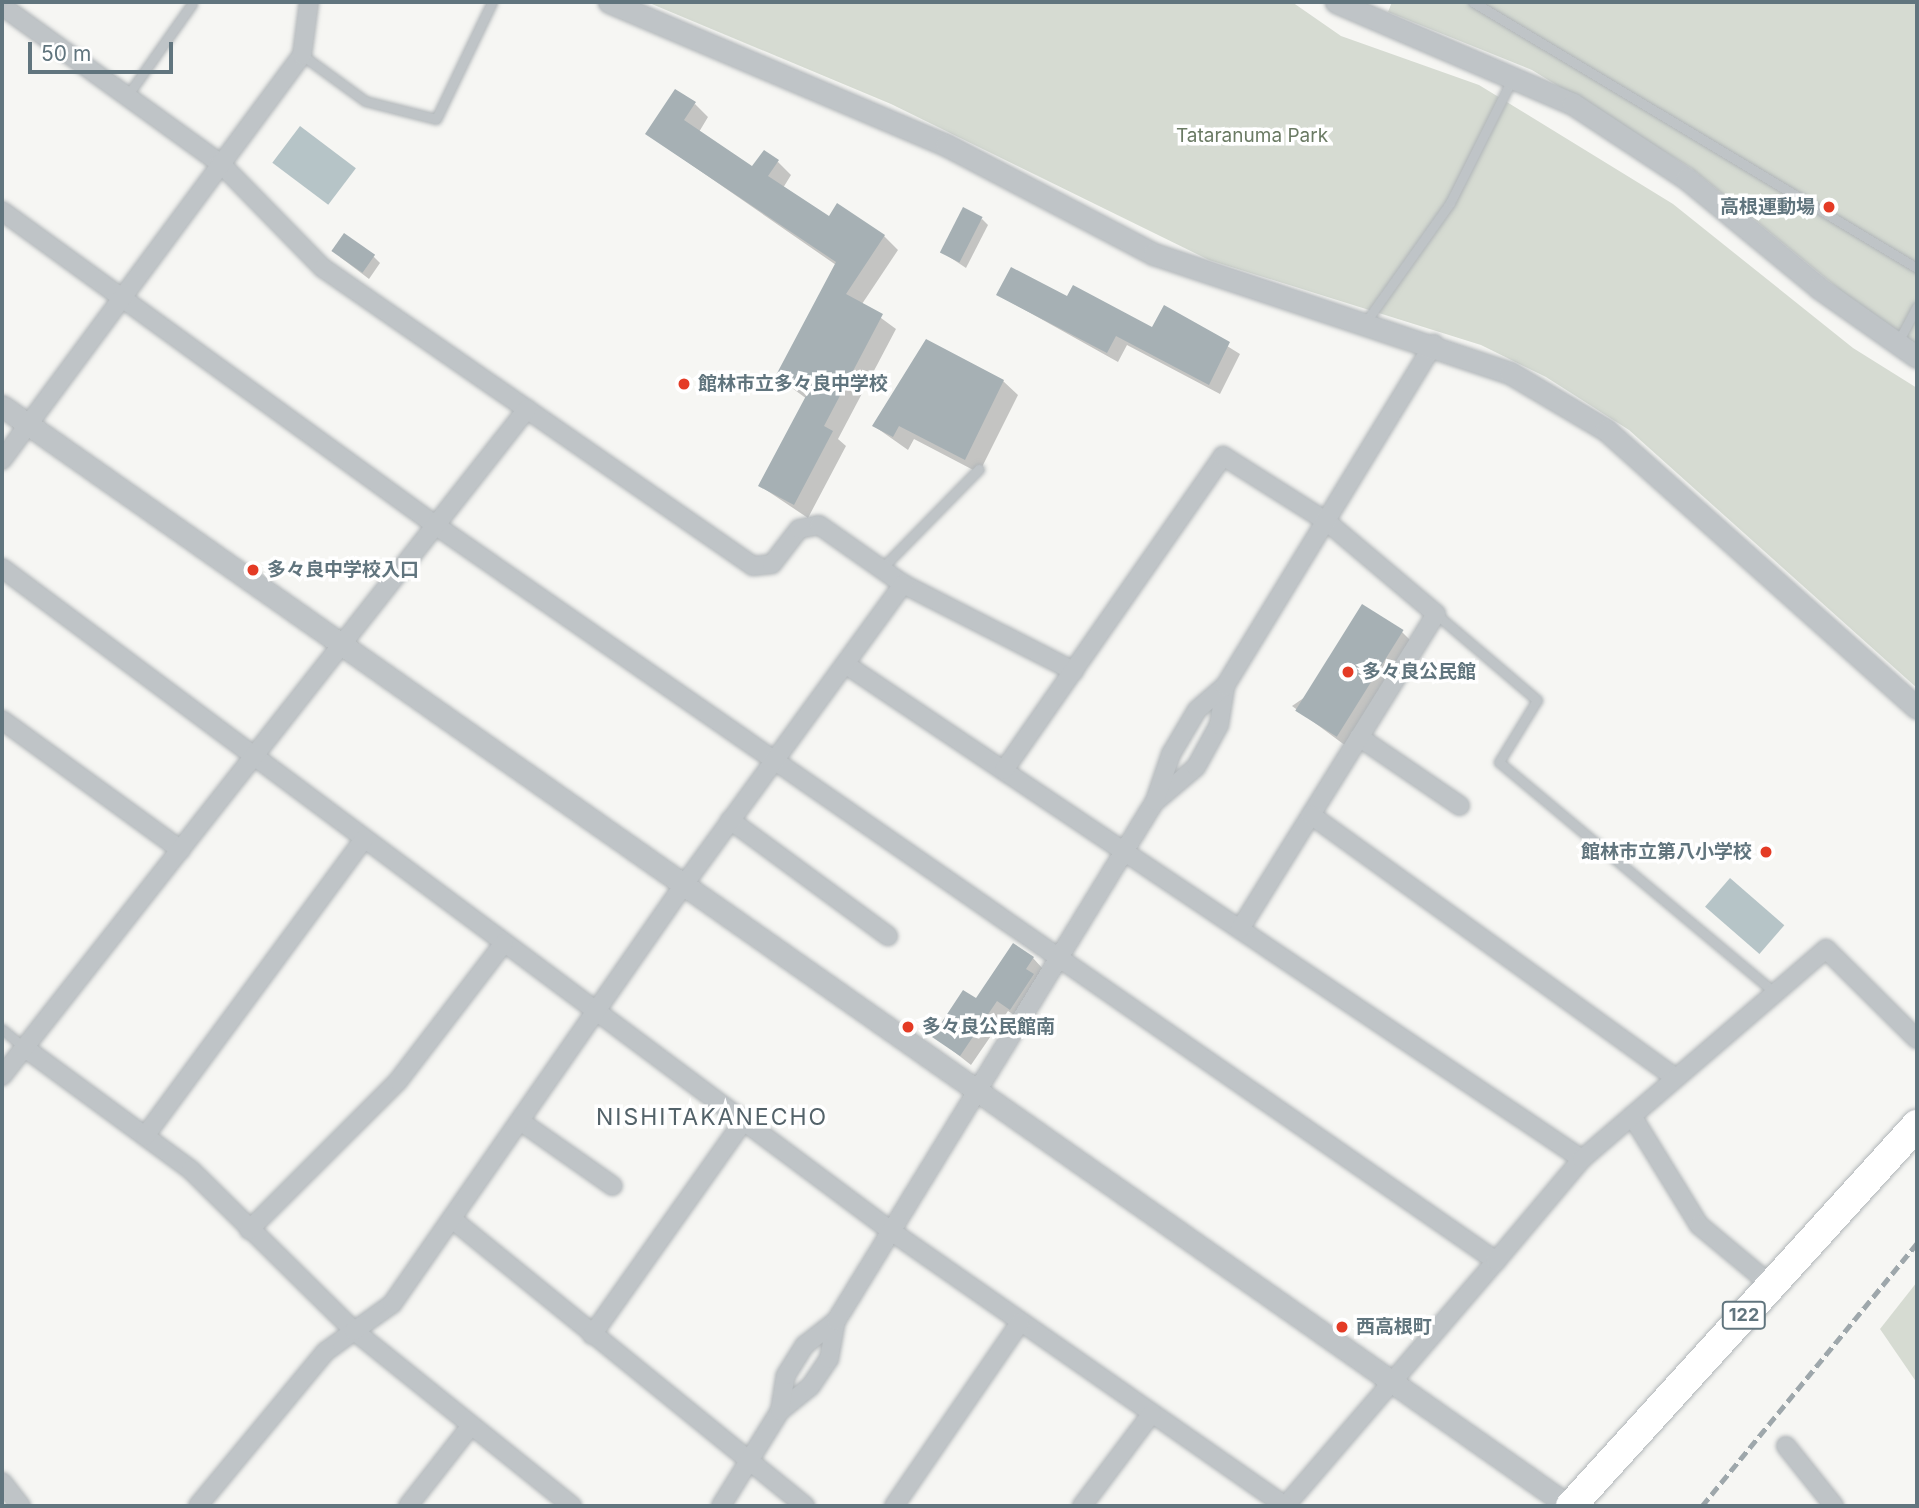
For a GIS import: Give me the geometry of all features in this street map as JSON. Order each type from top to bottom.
[{"type":"highway","name":"122","points":[[1570,1506],[1917,1125]]},
{"type":"street","points":[[2,460],[119,297],[302,55],[309,2]]},
{"type":"street","points":[[609,2],[946,145],[1154,254],[1364,324],[1434,344],[1510,373],[1606,430],[1917,708]]},
{"type":"street","points":[[1336,2],[1573,104],[1687,179],[1917,357]]},
{"type":"street","points":[[2,6],[220,163],[323,268],[753,566],[772,564],[807,524],[818,525],[880,571],[1074,671]]},
{"type":"street","points":[[2,211],[438,527],[1059,961],[1496,1261]]},
{"type":"street","points":[[721,1506],[780,1411],[793,1365],[805,1345],[836,1321],[1155,801],[1171,754],[1197,710],[1225,685],[1434,344]]},
{"type":"street","points":[[2,406],[977,1093],[1396,1379],[1570,1506]]},
{"type":"street","points":[[2,1076],[438,527],[527,409]]},
{"type":"street","points":[[1004,770],[1223,456],[1326,522],[1436,614],[1240,929]]},
{"type":"street","points":[[2,568],[891,1231],[1285,1506],[1582,1159],[1773,991],[1826,949],[1917,1039]]},
{"type":"street","points":[[198,1506],[326,1351],[392,1304],[773,759],[903,584]]},
{"type":"street","points":[[845,664],[1582,1159]]},
{"type":"street","points":[[1155,801],[1196,767],[1219,725],[1225,685]]},
{"type":"street","points":[[2,720],[181,850]]},
{"type":"street","points":[[1359,737],[1460,806]]},
{"type":"street","points":[[1311,815],[1675,1078]]},
{"type":"street","points":[[730,820],[888,936]]},
{"type":"street","points":[[145,1136],[364,839]]},
{"type":"street","points":[[249,1230],[398,1081],[504,943]]},
{"type":"street","points":[[25,1048],[191,1170],[354,1331],[470,1427],[572,1506]]},
{"type":"street","points":[[1632,1116],[1699,1225],[1771,1285]]},
{"type":"street","points":[[520,1121],[613,1186]]},
{"type":"street","points":[[592,1335],[743,1122]]},
{"type":"street","points":[[452,1219],[805,1506]]},
{"type":"street","points":[[780,1411],[810,1387],[829,1359],[836,1321]]},
{"type":"street","points":[[894,1506],[1020,1323]]},
{"type":"street","points":[[1082,1506],[1152,1413]]},
{"type":"street","points":[[408,1506],[470,1427]]},
{"type":"street","points":[[1786,1446],[1834,1506]]},
{"type":"street","points":[[2,1482],[21,1506]]},
{"type":"lane","points":[[302,55],[365,101],[436,119],[492,2]]},
{"type":"lane","points":[[1473,2],[1917,268]]},
{"type":"lane","points":[[127,96],[192,4]]},
{"type":"lane","points":[[1364,324],[1450,203],[1513,76]]},
{"type":"lane","points":[[1897,343],[1917,307]]},
{"type":"lane","points":[[880,571],[979,469]]},
{"type":"lane","points":[[1436,614],[1537,700],[1499,762],[1773,991]]},
{"type":"lane","points":[[2,1029],[25,1048]]},
{"type":"green space","name":"Tataranuma Park","points":[[647,2],[1292,2],[1341,36],[1479,85],[1673,204],[1853,348],[1917,388],[1917,688],[1629,430],[1546,377],[1481,345],[1209,260],[891,104]]},
{"type":"green space","name":"高根運動場","points":[[1392,2],[1917,2],[1917,346],[1884,326],[1691,168],[1532,70],[1388,12]]},
{"type":"green space","points":[[1917,1282],[1917,1383],[1880,1329]]},
{"type":"shaded area","points":[[300,126],[356,168],[328,205],[272,163]]},
{"type":"shaded area","points":[[1730,878],[1784,925],[1759,954],[1705,907]]},
{"type":"building","points":[[675,89],[696,102],[684,120],[752,166],[764,150],[779,160],[768,176],[829,216],[837,203],[885,235],[846,294],[883,314],[824,426],[833,431],[794,505],[758,486],[807,394],[775,377],[836,262],[645,134]]},
{"type":"building","points":[[963,207],[983,217],[959,262],[940,252]]},
{"type":"building","points":[[344,233],[375,255],[363,273],[331,251]]},
{"type":"building","points":[[1011,267],[1067,296],[1073,285],[1152,327],[1164,305],[1230,342],[1209,385],[1116,336],[1107,353],[996,295]]},
{"type":"building","points":[[926,339],[1004,380],[965,460],[899,426],[893,437],[872,426]]},
{"type":"building","name":"多々良公民館","points":[[1362,604],[1404,630],[1337,737],[1295,711]]},
{"type":"building","points":[[1013,943],[1034,957],[1026,969],[1034,974],[1010,1010],[997,1001],[960,1056],[932,1037],[963,990],[976,998]]},
{"type":"railway","points":[[1702,1506],[1917,1243]]},
{"type":"place","name":"高根運動場","points":[[1829,207]]},
{"type":"place","name":"館林市立多々良中学校","points":[[684,384]]},
{"type":"place","name":"多々良中学校入口","points":[[253,570]]},
{"type":"place","name":"多々良公民館","points":[[1348,672]]},
{"type":"place","name":"館林市立第八小学校","points":[[1766,852]]},
{"type":"place","name":"多々良公民館南","points":[[908,1027]]},
{"type":"place","name":"西高根町","points":[[1342,1327]]},
{"type":"district","name":"NISHITAKANECHO","points":[[712,1117]]}]
